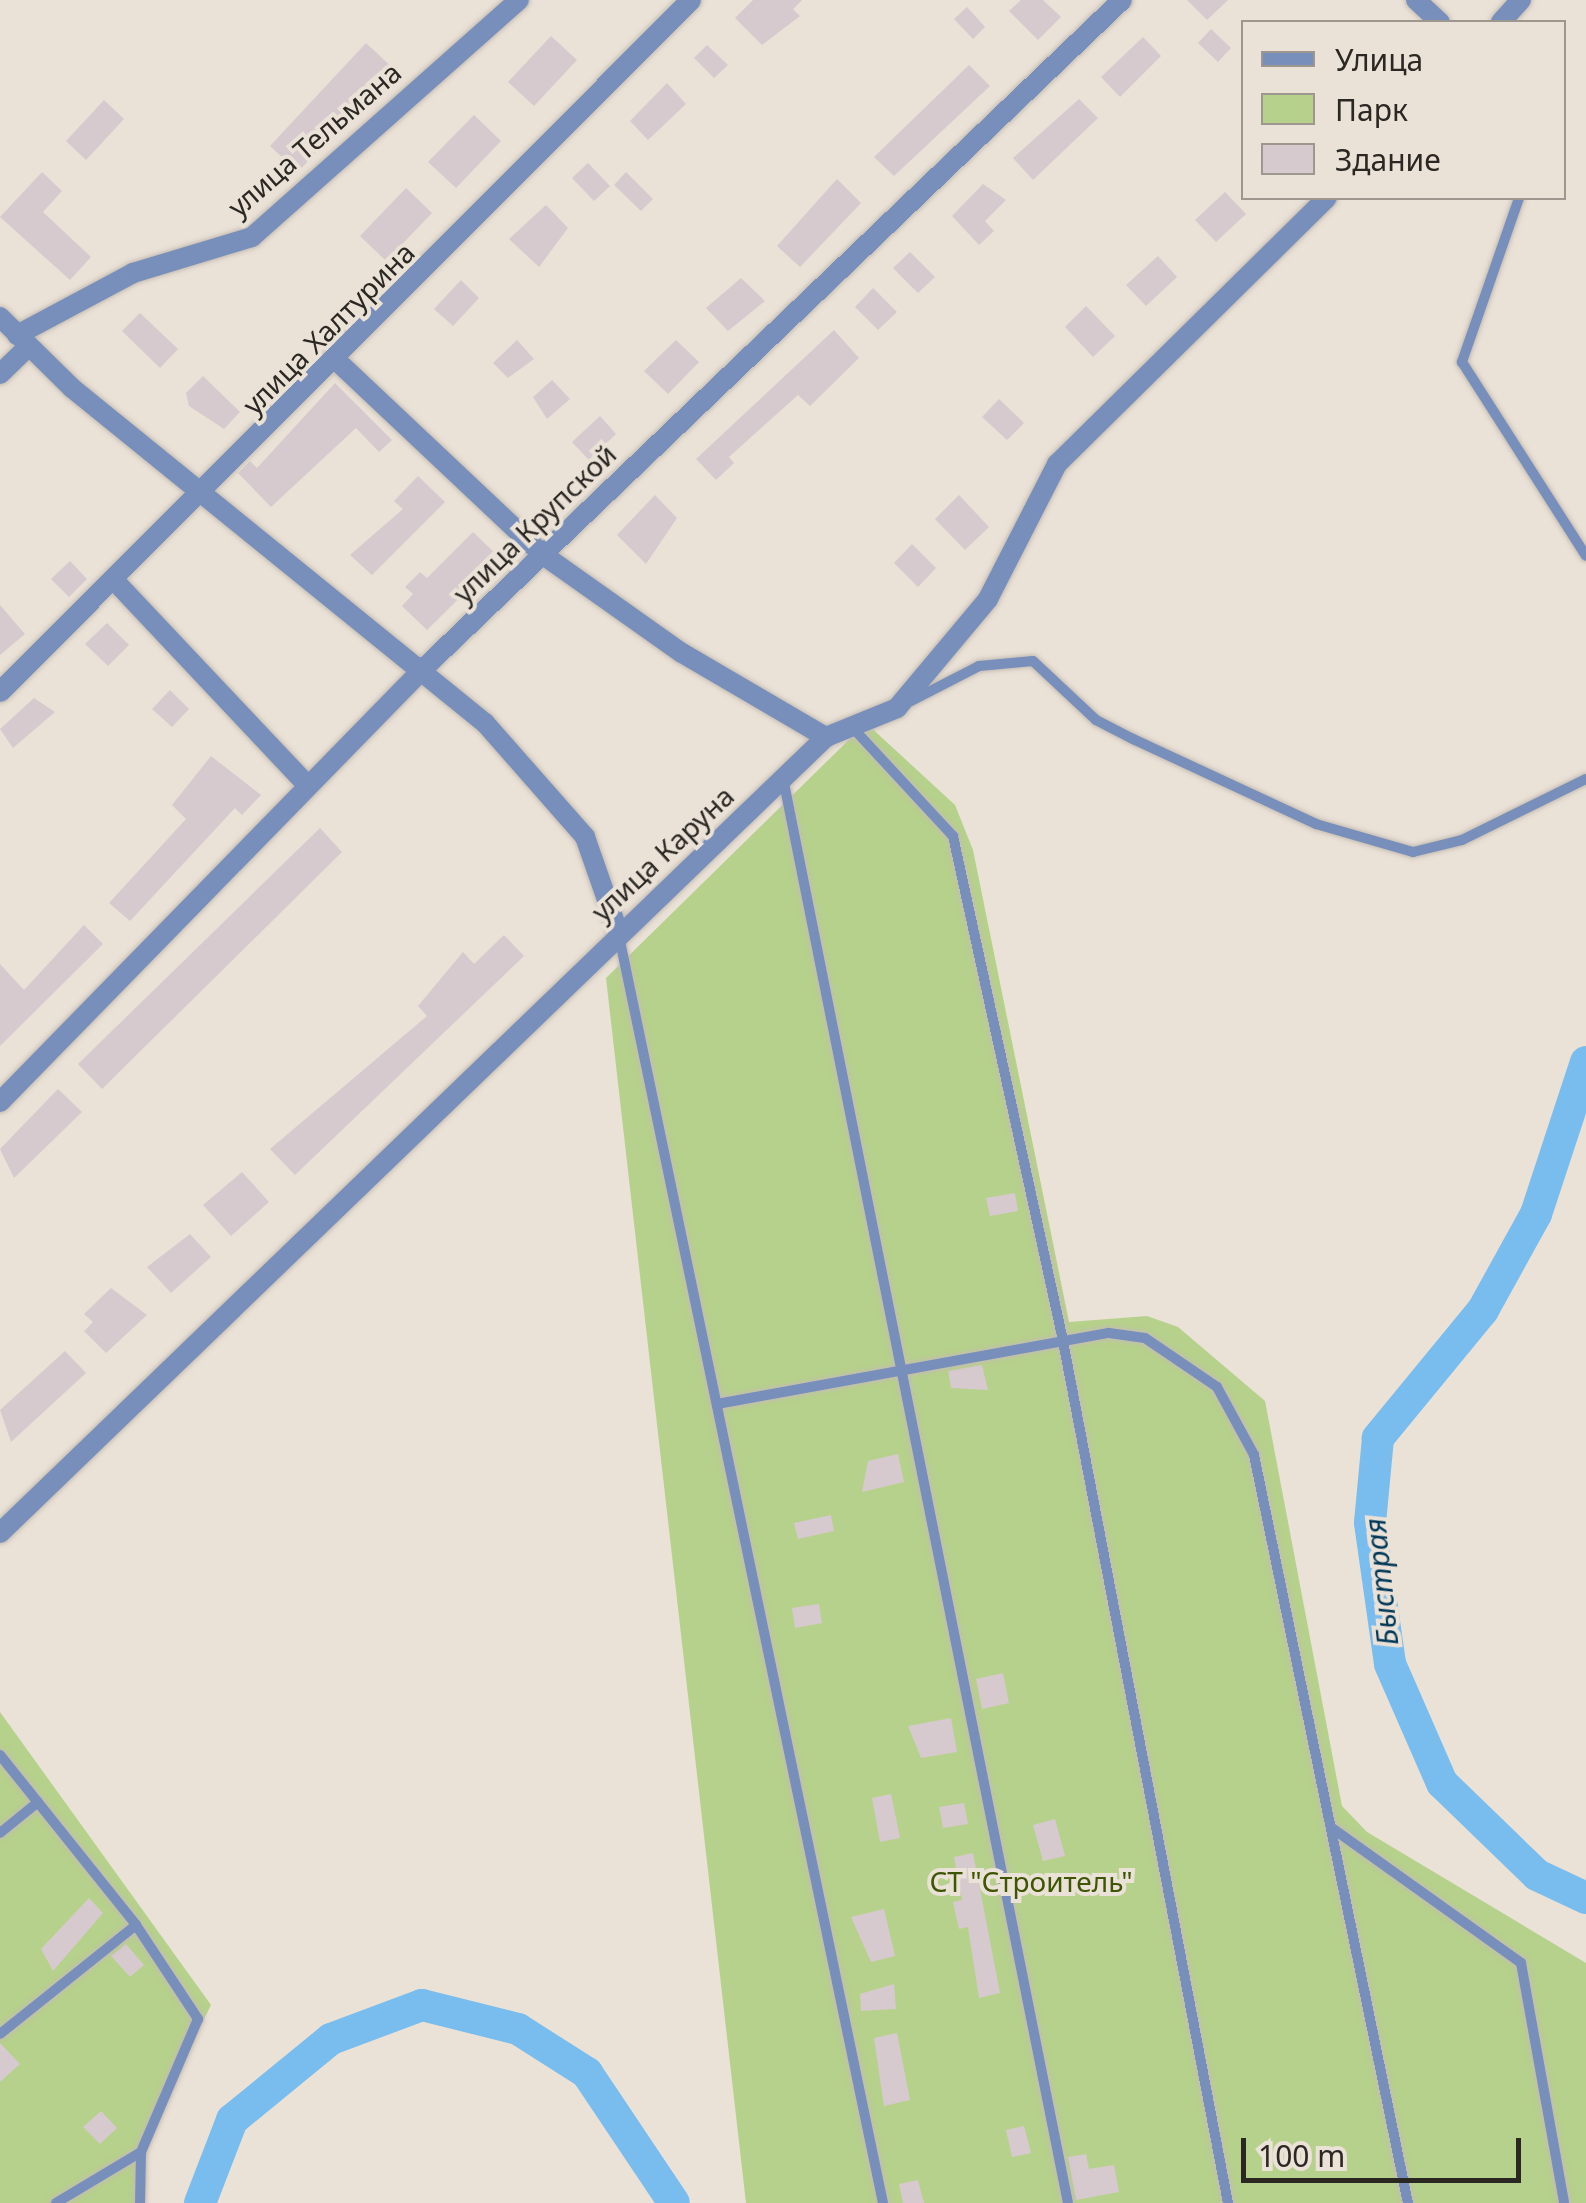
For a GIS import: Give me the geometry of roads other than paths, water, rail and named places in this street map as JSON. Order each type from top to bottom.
[{"type":"street","name":"улица Тельмана","points":[[0,374],[22,341],[133,272],[252,237],[519,0]]},
{"type":"street","name":"улица Халтурина","points":[[0,692],[692,0]]},
{"type":"street","name":"улица Крупской","points":[[0,1102],[424,668],[1122,0]]},
{"type":"street","points":[[1416,0],[1438,20]]},
{"type":"street","points":[[1503,20],[1522,0]]},
{"type":"street","name":"улица Каруна","points":[[0,1533],[618,931],[826,737],[897,708],[988,599],[1056,464],[1324,200]]},
{"type":"street","points":[[0,317],[22,341],[424,668],[558,798],[585,836],[618,931]]},
{"type":"street","points":[[336,360],[542,554],[682,654],[826,737]]},
{"type":"street","points":[[113,579],[308,786]]},
{"type":"lane","points":[[1518,200],[1462,362],[1586,556]]},
{"type":"lane","points":[[897,708],[979,666],[1033,661],[1096,720],[1133,739],[1316,824],[1413,852],[1462,840],[1586,779]]},
{"type":"lane","points":[[852,727],[953,836],[1062,1336],[1228,2203]]},
{"type":"lane","points":[[783,778],[906,1367],[1068,2203]]},
{"type":"lane","points":[[618,931],[883,2203]]},
{"type":"lane","points":[[716,1404],[1062,1336],[1145,1338],[1217,1388],[1254,1456],[1408,2203]]},
{"type":"lane","points":[[0,1755],[136,1925],[198,2020],[141,2152],[140,2203]]},
{"type":"lane","points":[[0,1834],[38,1802]]},
{"type":"lane","points":[[1332,1828],[1521,1963],[1564,2203]]},
{"type":"lane","points":[[0,2034],[136,1925]]},
{"type":"lane","points":[[56,2203],[141,2152]]},
{"type":"waterway","name":"Быстрая","points":[[1586,1062],[1536,1214],[1483,1310],[1378,1438],[1370,1523],[1390,1664],[1442,1783],[1537,1875],[1586,1898]]},
{"type":"waterway","name":"Быстрая","points":[[200,2203],[232,2120],[331,2039],[422,2005],[518,2029],[587,2073],[674,2203]]},
{"type":"park label","name":"СТ \"Строитель\"","points":[[1031,1881]]}]
